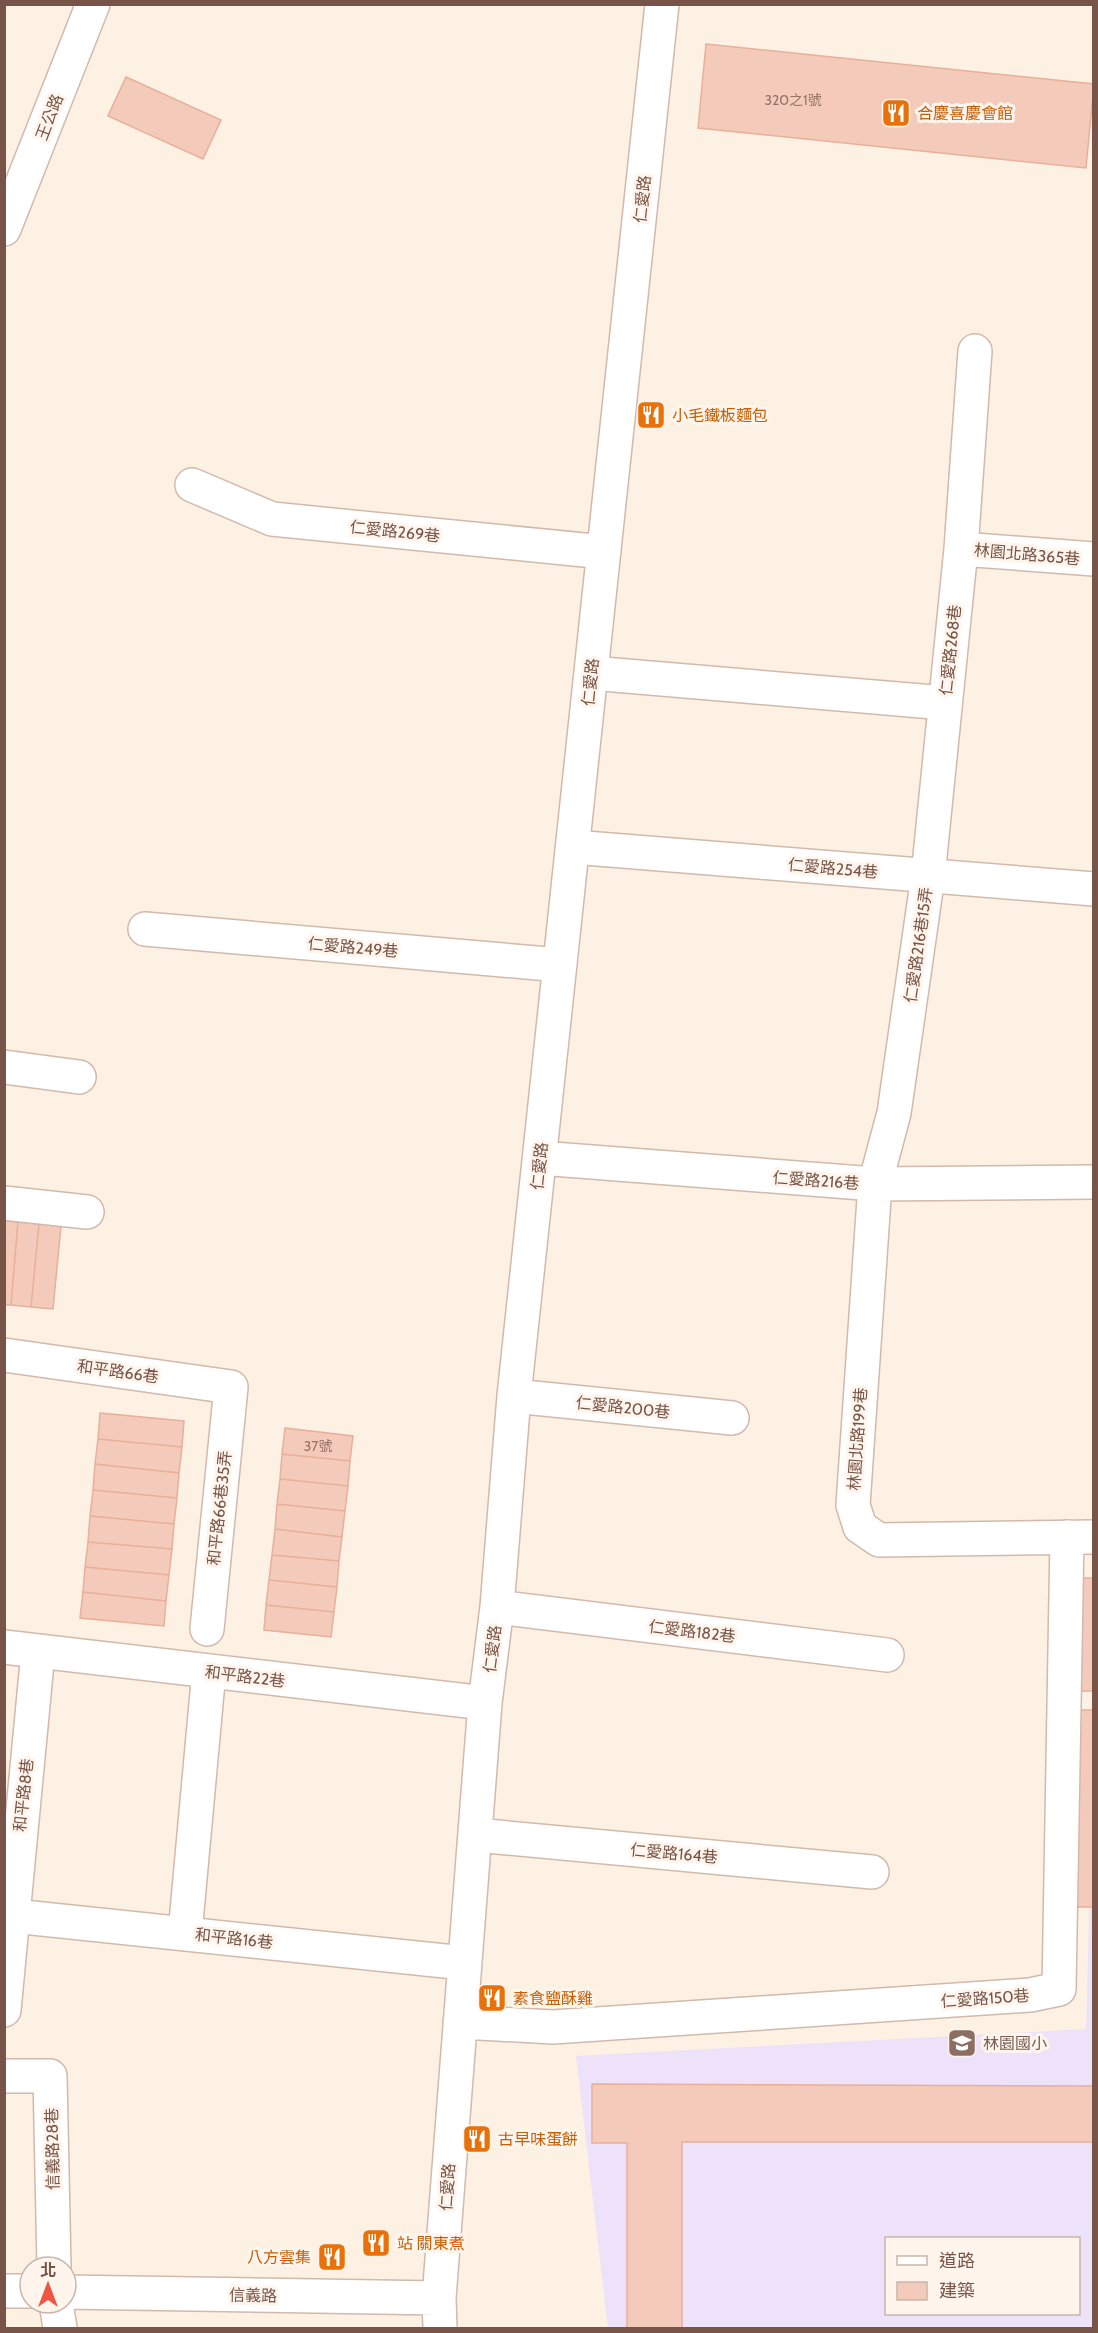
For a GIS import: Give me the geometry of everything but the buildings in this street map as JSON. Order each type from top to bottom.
[{"type":"street","name":"王公路","points":[[4,229],[93,4]]},
{"type":"street","name":"仁愛路","points":[[440,2313],[464,1963],[485,1704],[498,1607],[514,1396],[662,4]]},
{"type":"street","name":"仁愛路268巷","points":[[591,673],[945,703],[961,549],[975,351]]},
{"type":"street","name":"仁愛路269巷","points":[[192,485],[272,519],[604,552]]},
{"type":"street","name":"林園北路365巷","points":[[961,549],[1094,560]]},
{"type":"street","name":"仁愛路216巷15弄","points":[[875,1184],[894,1113],[928,876],[945,703]]},
{"type":"street","name":"仁愛路254巷","points":[[573,847],[1094,889]]},
{"type":"street","name":"仁愛路249巷","points":[[145,929],[560,965]]},
{"type":"street","points":[[4,1067],[79,1077]]},
{"type":"street","name":"仁愛路216巷","points":[[540,1158],[875,1184],[1094,1182]]},
{"type":"street","name":"林園北路199巷","points":[[875,1184],[853,1505],[860,1527],[879,1540],[1081,1537]]},
{"type":"street","points":[[4,1203],[87,1212]]},
{"type":"street","name":"和平路66巷","points":[[4,1355],[231,1387]]},
{"type":"street","name":"和平路66巷35弄","points":[[207,1629],[231,1387]]},
{"type":"street","name":"仁愛路200巷","points":[[514,1396],[732,1418]]},
{"type":"street","name":"仁愛路150巷","points":[[460,2022],[553,2027],[1030,1995],[1059,1989],[1081,1537]]},
{"type":"street","name":"仁愛路182巷","points":[[498,1607],[887,1655]]},
{"type":"street","name":"和平路22巷","points":[[4,1647],[485,1704]]},
{"type":"street","name":"和平路8巷","points":[[4,2010],[14,1785],[38,1652]]},
{"type":"street","points":[[185,1933],[209,1671]]},
{"type":"street","name":"仁愛路164巷","points":[[476,1835],[872,1872]]},
{"type":"street","name":"和平路16巷","points":[[8,1915],[464,1963]]},
{"type":"street","name":"信義路28巷","points":[[4,2076],[50,2076],[54,2255]]},
{"type":"street","name":"信義路","points":[[78,2293],[440,2313]]},
{"type":"shaded area","name":"林園國小","points":[[1093,1775],[1093,2328],[608,2328],[576,2056],[1086,2029]]},
{"type":"place","name":"合慶喜慶會館","points":[[896,113]]},
{"type":"place","name":"小毛鐵板麵包","points":[[651,415]]},
{"type":"place","name":"素食鹽酥雞","points":[[492,1998]]},
{"type":"place","name":"林園國小","points":[[962,2043]]},
{"type":"place","name":"古早味蛋餅","points":[[477,2139]]},
{"type":"place","name":"站 關東煮","points":[[376,2243]]},
{"type":"place","name":"八方雲集","points":[[332,2257]]}]
